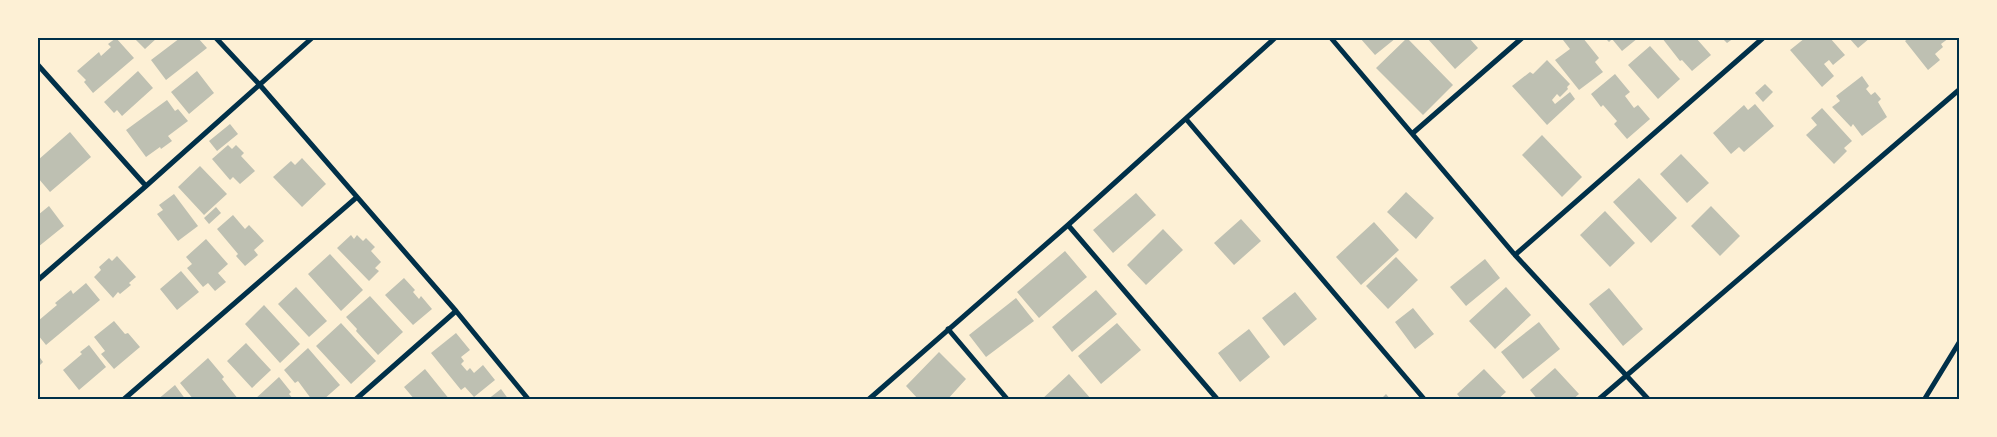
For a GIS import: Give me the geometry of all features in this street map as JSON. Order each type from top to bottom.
[{"type":"street","points":[[216,38],[259,84],[456,311],[529,400]]},
{"type":"street","points":[[38,280],[312,38]]},
{"type":"street","points":[[868,400],[1068,225],[1276,38]]},
{"type":"street","points":[[1331,38],[1515,255],[1648,400]]},
{"type":"street","points":[[1413,133],[1522,38]]},
{"type":"street","points":[[1515,255],[1763,38]]},
{"type":"street","points":[[38,65],[146,186]]},
{"type":"street","points":[[1598,400],[1960,89]]},
{"type":"street","points":[[1186,118],[1425,400]]},
{"type":"street","points":[[123,400],[357,197]]},
{"type":"street","points":[[1068,225],[1218,400]]},
{"type":"street","points":[[355,400],[456,311]]},
{"type":"street","points":[[948,329],[1008,400]]},
{"type":"street","points":[[1924,400],[1960,342]]},
{"type":"building","points":[[116,38],[134,58],[93,93],[84,82],[86,80],[77,71],[99,52],[101,56],[111,47],[108,44]]},
{"type":"building","points":[[134,38],[157,38],[145,49]]},
{"type":"building","points":[[180,38],[198,38],[207,48],[166,80],[151,60]]},
{"type":"building","points":[[1360,38],[1396,38],[1375,55]]},
{"type":"building","points":[[1407,38],[1453,85],[1423,115],[1376,68]]},
{"type":"building","points":[[1427,38],[1469,38],[1478,48],[1455,69]]},
{"type":"building","points":[[1567,38],[1583,38],[1599,58],[1595,62],[1603,72],[1579,90],[1555,60],[1570,49],[1563,40]]},
{"type":"building","points":[[1605,38],[1638,38],[1622,51],[1612,39],[1609,42]]},
{"type":"building","points":[[1662,38],[1696,38],[1711,55],[1692,71],[1682,60],[1680,61]]},
{"type":"building","points":[[1722,38],[1734,38],[1727,43]]},
{"type":"building","points":[[1805,38],[1830,38],[1845,55],[1833,65],[1829,60],[1824,64],[1834,76],[1822,87],[1790,50]]},
{"type":"building","points":[[1849,38],[1870,38],[1858,48]]},
{"type":"building","points":[[1909,38],[1949,38],[1941,44],[1943,47],[1935,54],[1940,60],[1928,70],[1905,41]]},
{"type":"building","points":[[1650,46],[1680,79],[1658,99],[1628,65]]},
{"type":"building","points":[[1547,60],[1570,84],[1560,97],[1557,94],[1552,100],[1555,104],[1570,92],[1575,99],[1547,125],[1512,86],[1530,72],[1533,74]]},
{"type":"building","points":[[138,71],[153,88],[122,116],[117,110],[114,113],[104,102]]},
{"type":"building","points":[[197,71],[214,93],[189,114],[171,92]]},
{"type":"building","points":[[1615,74],[1630,92],[1625,96],[1634,108],[1638,105],[1650,119],[1627,139],[1614,124],[1617,121],[1603,105],[1601,107],[1591,94]]},
{"type":"building","points":[[1862,76],[1869,86],[1866,89],[1871,95],[1875,92],[1881,99],[1878,102],[1887,117],[1862,136],[1853,124],[1851,127],[1832,107],[1840,101],[1836,96]]},
{"type":"building","points":[[1765,84],[1773,92],[1763,102],[1755,93]]},
{"type":"building","points":[[167,100],[175,111],[178,109],[188,121],[168,136],[172,141],[146,157],[126,130]]},
{"type":"building","points":[[1755,104],[1774,126],[1744,152],[1739,147],[1731,154],[1713,133],[1744,105],[1748,110]]},
{"type":"building","points":[[1822,108],[1852,141],[1844,148],[1847,151],[1834,164],[1806,135],[1817,125],[1811,118]]},
{"type":"building","points":[[230,124],[238,134],[217,151],[209,141]]},
{"type":"building","points":[[70,132],[91,157],[50,192],[38,178],[38,160]]},
{"type":"building","points":[[1542,135],[1582,177],[1562,197],[1522,155]]},
{"type":"building","points":[[228,145],[232,149],[236,145],[244,153],[241,156],[255,171],[240,184],[233,177],[230,180],[212,159]]},
{"type":"building","points":[[1681,154],[1709,183],[1687,203],[1660,174]]},
{"type":"building","points":[[302,158],[326,184],[302,207],[273,177],[291,161],[295,165]]},
{"type":"building","points":[[200,166],[227,194],[204,215],[178,187]]},
{"type":"building","points":[[1639,178],[1677,218],[1651,243],[1613,202]]},
{"type":"building","points":[[1406,192],[1434,218],[1416,239],[1387,212]]},
{"type":"building","points":[[1136,193],[1156,215],[1113,253],[1093,230]]},
{"type":"building","points":[[174,194],[198,226],[178,241],[157,214],[163,210],[159,205]]},
{"type":"building","points":[[49,206],[64,226],[38,247],[38,215]]},
{"type":"building","points":[[1711,206],[1740,236],[1720,256],[1691,226]]},
{"type":"building","points":[[216,207],[221,213],[209,224],[204,218]]},
{"type":"building","points":[[1605,211],[1635,243],[1610,267],[1580,235]]},
{"type":"building","points":[[233,215],[245,229],[249,225],[264,241],[254,250],[258,255],[245,266],[236,256],[238,254],[217,229]]},
{"type":"building","points":[[1241,219],[1261,241],[1234,265],[1214,243]]},
{"type":"building","points":[[1374,222],[1399,250],[1361,285],[1336,257]]},
{"type":"building","points":[[1163,229],[1183,250],[1146,285],[1127,265]]},
{"type":"building","points":[[351,235],[354,239],[357,235],[363,241],[366,238],[375,247],[371,251],[381,262],[375,268],[379,271],[369,281],[337,248]]},
{"type":"building","points":[[206,239],[228,264],[218,273],[226,282],[215,291],[208,283],[203,287],[187,268],[192,264],[186,257]]},
{"type":"building","points":[[1065,251],[1087,277],[1039,318],[1017,292]]},
{"type":"building","points":[[330,254],[363,290],[341,311],[308,274]]},
{"type":"building","points":[[117,256],[136,277],[129,283],[131,285],[120,294],[118,292],[113,298],[94,277],[101,270],[99,267],[109,258],[112,261]]},
{"type":"building","points":[[1396,257],[1418,280],[1388,309],[1366,286]]},
{"type":"building","points":[[1485,259],[1500,278],[1466,306],[1450,287]]},
{"type":"building","points":[[181,271],[199,292],[177,310],[160,289]]},
{"type":"building","points":[[404,278],[415,290],[413,292],[419,299],[421,296],[432,309],[413,325],[385,295]]},
{"type":"building","points":[[86,283],[100,300],[46,345],[38,335],[38,321],[71,290],[73,294]]},
{"type":"building","points":[[296,287],[327,321],[309,337],[278,304]]},
{"type":"building","points":[[1506,287],[1531,315],[1495,349],[1469,321]]},
{"type":"building","points":[[1609,288],[1643,329],[1623,346],[1589,304]]},
{"type":"building","points":[[1096,290],[1117,314],[1072,352],[1052,327]]},
{"type":"building","points":[[1295,292],[1317,319],[1284,346],[1262,318]]},
{"type":"building","points":[[370,296],[403,332],[378,355],[346,317]]},
{"type":"building","points":[[1016,298],[1034,321],[986,357],[969,335]]},
{"type":"building","points":[[264,305],[300,344],[280,363],[245,324]]},
{"type":"building","points":[[1413,308],[1434,334],[1415,349],[1395,322]]},
{"type":"building","points":[[114,321],[140,347],[114,369],[101,354],[105,351],[94,337]]},
{"type":"building","points":[[1539,322],[1560,349],[1523,379],[1501,352]]},
{"type":"building","points":[[341,323],[376,361],[351,384],[316,346]]},
{"type":"building","points":[[1117,323],[1141,350],[1101,384],[1078,356]]},
{"type":"building","points":[[1249,329],[1270,357],[1240,382],[1218,353]]},
{"type":"building","points":[[456,333],[470,350],[461,357],[464,361],[461,364],[467,371],[470,368],[474,373],[483,365],[495,380],[474,397],[465,387],[461,390],[431,353]]},
{"type":"building","points":[[246,343],[271,370],[252,388],[227,361]]},
{"type":"building","points":[[89,345],[106,367],[79,390],[63,370],[82,354],[80,352]]},
{"type":"building","points":[[308,348],[340,385],[323,400],[312,400],[298,381],[295,383],[284,370]]},
{"type":"building","points":[[939,352],[966,379],[947,400],[919,400],[906,386]]},
{"type":"building","points":[[38,355],[43,362],[38,367]]},
{"type":"building","points":[[208,358],[224,377],[222,379],[239,400],[194,400],[180,383]]},
{"type":"building","points":[[1555,368],[1579,394],[1572,400],[1538,400],[1530,390]]},
{"type":"building","points":[[425,369],[450,400],[415,400],[404,387]]},
{"type":"building","points":[[1484,369],[1506,392],[1497,400],[1462,400],[1457,394]]},
{"type":"building","points":[[1069,374],[1092,400],[1041,400]]},
{"type":"building","points":[[279,377],[291,392],[289,394],[294,400],[254,400]]},
{"type":"building","points":[[175,385],[186,400],[157,400]]},
{"type":"building","points":[[501,389],[509,400],[487,400]]},
{"type":"building","points":[[1386,394],[1391,400],[1380,400]]}]
